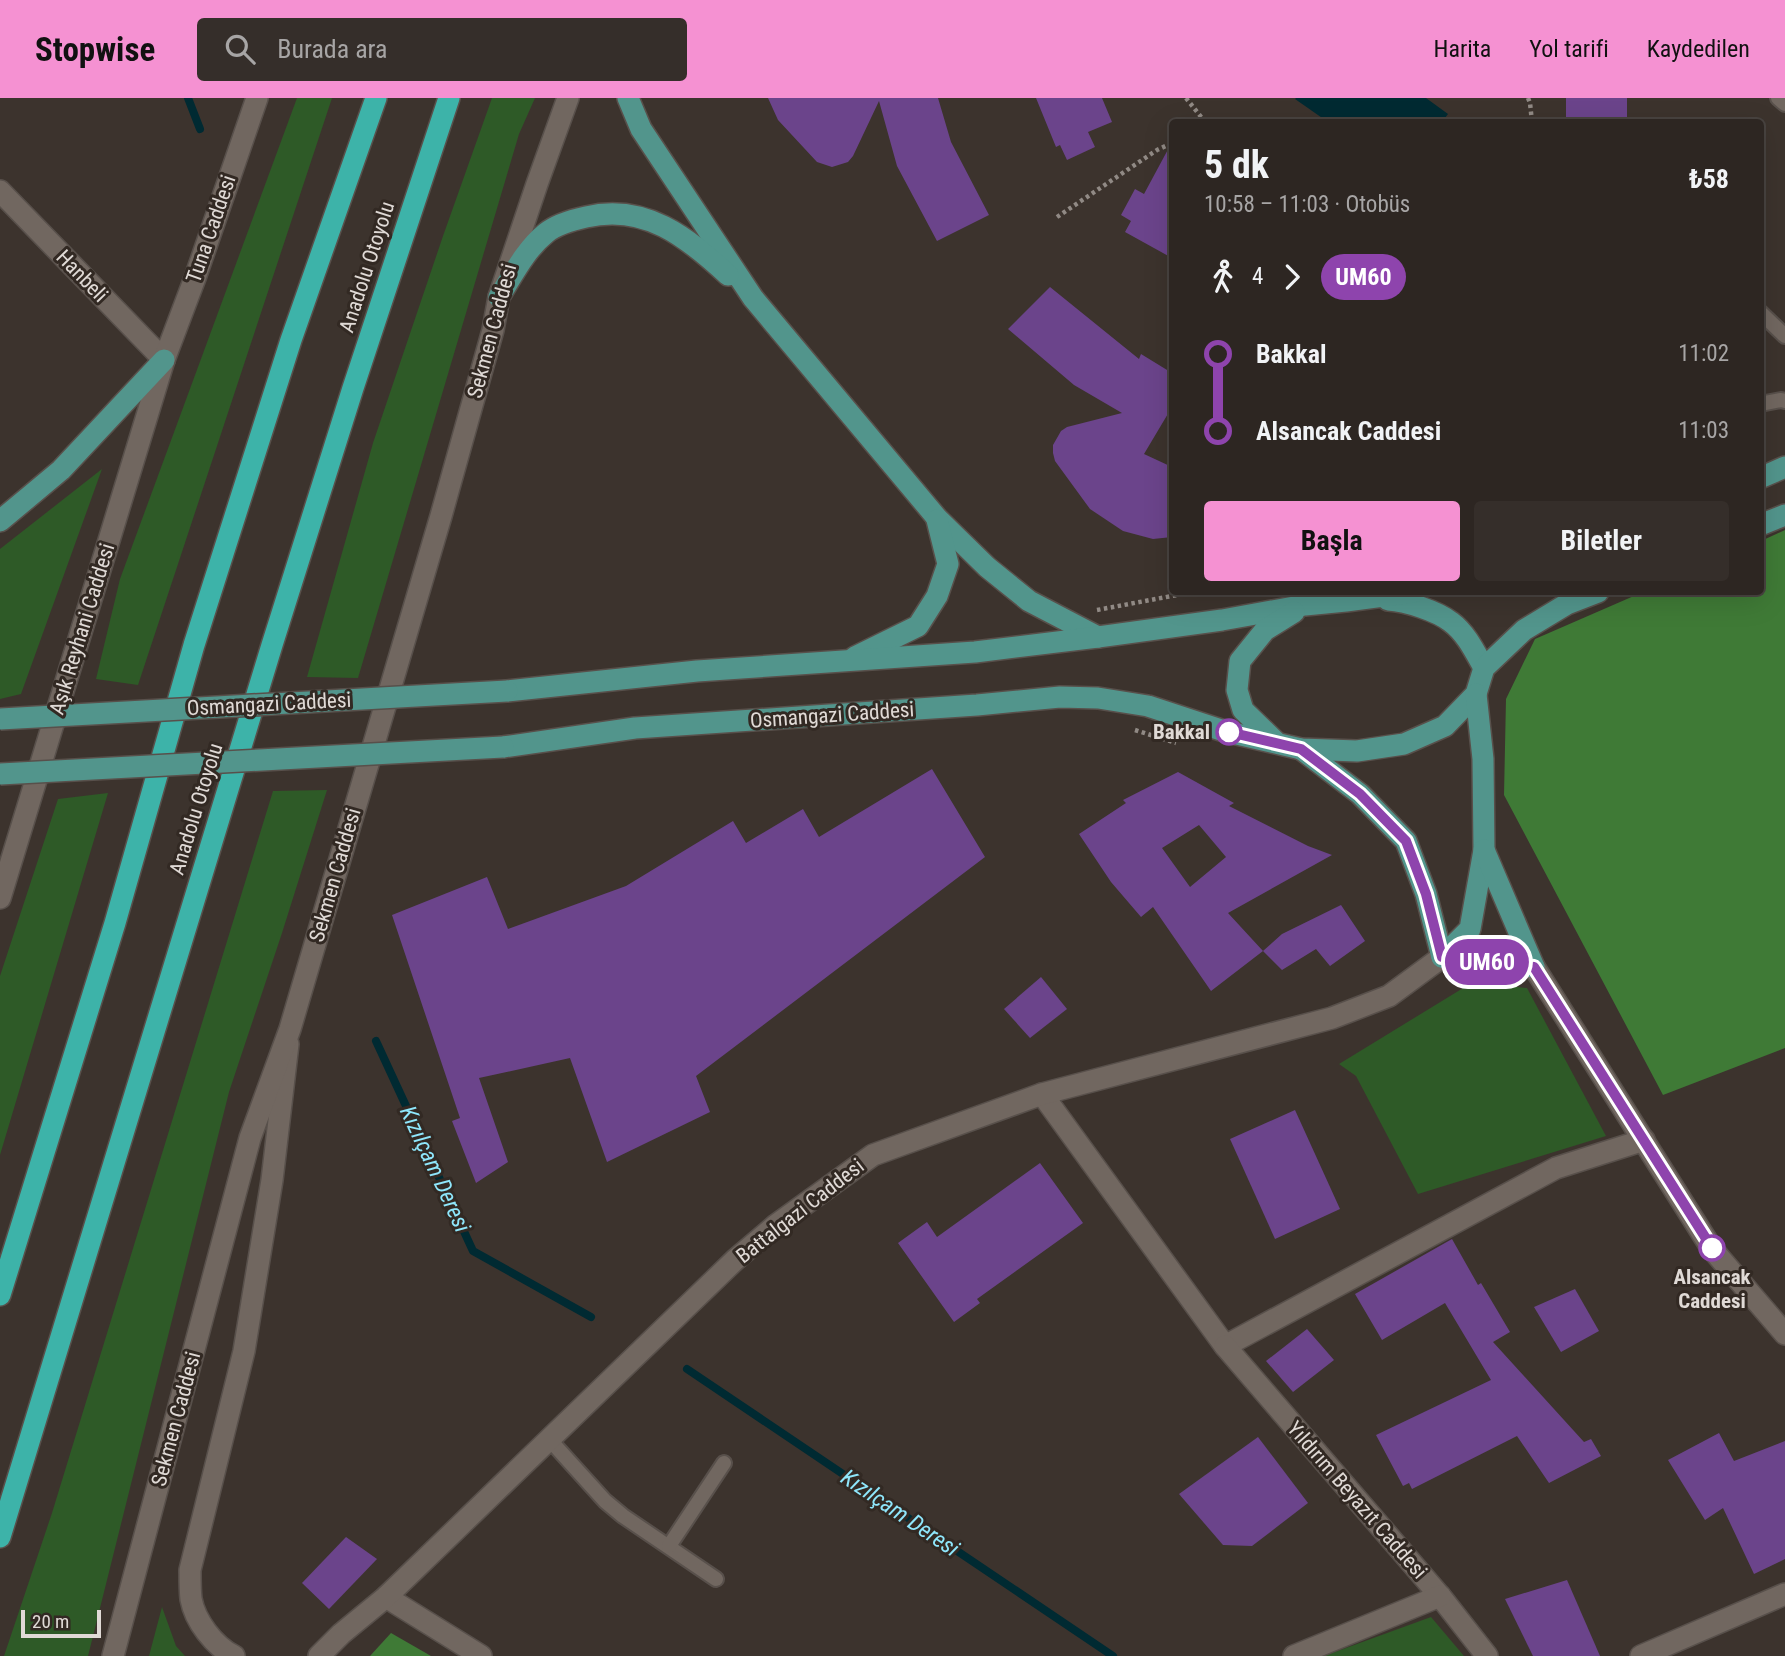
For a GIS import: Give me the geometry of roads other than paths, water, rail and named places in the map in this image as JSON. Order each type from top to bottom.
[{"type":"highway","points":[[0,1295],[115,923],[194,645],[291,340],[376,98]]},
{"type":"highway","name":"Anadolu Otoyolu","points":[[0,1537],[352,388],[449,98]]},
{"type":"main road","points":[[628,98],[641,130],[753,298],[937,518],[988,567],[1029,601],[1098,637]]},
{"type":"main road","points":[[499,297],[530,248],[548,231],[572,220],[597,214],[626,214],[652,220],[698,247],[753,298]]},
{"type":"main road","points":[[0,521],[61,470],[164,360]]},
{"type":"main road","points":[[1764,476],[1785,467]]},
{"type":"main road","points":[[1764,523],[1785,515]]},
{"type":"main road","points":[[846,662],[918,626],[937,596],[948,564],[937,518]]},
{"type":"main road","name":"Osmangazi Caddesi","points":[[0,719],[507,691],[673,673],[975,652],[1391,595]]},
{"type":"main road","name":"Osmangazi Caddesi","points":[[0,774],[503,747],[635,728],[1060,697],[1098,698],[1148,705],[1224,731],[1301,749],[1357,751],[1404,744],[1445,726],[1476,694],[1484,668],[1524,630],[1567,604],[1590,595]]},
{"type":"main road","points":[[1346,601],[1392,600],[1427,610],[1451,622],[1470,643],[1484,668]]},
{"type":"main road","points":[[1275,741],[1243,710],[1237,690],[1240,661],[1265,629],[1305,605]]},
{"type":"main road","points":[[1442,957],[1470,929],[1484,850],[1483,759],[1476,694]]},
{"type":"main road","points":[[1301,749],[1360,794],[1406,841],[1426,894],[1442,957]]},
{"type":"main road","points":[[1442,957],[1534,967],[1484,850]]},
{"type":"street","name":"Tuna Caddesi","points":[[164,360],[257,98]]},
{"type":"street","name":"Sekmen Caddesi","points":[[113,1656],[250,1138],[290,1029],[441,516],[493,330],[499,297],[568,98]]},
{"type":"street","name":"Hanbeli","points":[[0,191],[164,360]]},
{"type":"street","name":"Aşık Reyhani Caddesi","points":[[0,898],[164,360]]},
{"type":"street","name":"Battalgazi Caddesi","points":[[318,1656],[386,1597],[735,1260],[776,1225],[873,1155],[1042,1094],[1332,1018],[1389,996],[1442,957]]},
{"type":"street","points":[[1534,967],[1712,1248],[1785,1334]]},
{"type":"street","points":[[234,1656],[221,1649],[203,1627],[191,1601],[190,1570],[244,1351],[272,1180],[290,1029]]},
{"type":"street","name":"Yıldırım Beyazıt Caddesi","points":[[1042,1094],[1225,1346],[1440,1596],[1486,1656]]},
{"type":"street","points":[[1225,1346],[1556,1167],[1644,1140]]},
{"type":"street","points":[[1641,1656],[1785,1594]]},
{"type":"street","points":[[1294,1656],[1440,1596]]},
{"type":"street","points":[[386,1597],[481,1656]]},
{"type":"lane","points":[[1778,98],[1785,104]]},
{"type":"lane","points":[[1764,316],[1785,336]]},
{"type":"lane","points":[[1764,403],[1785,401]]},
{"type":"lane","points":[[549,1439],[605,1501],[716,1579]]},
{"type":"lane","points":[[669,1546],[724,1463]]},
{"type":"water","points":[[1426,98],[1448,114],[1444,119],[1324,119],[1295,99]]},
{"type":"waterway","name":"Kızılçam Deresi","points":[[188,98],[200,129]]},
{"type":"waterway","name":"Kızılçam Deresi","points":[[376,1041],[473,1251],[591,1317]]},
{"type":"waterway","name":"Kızılçam Deresi","points":[[687,1369],[1113,1656]]},
{"type":"place","name":"Bakkal","points":[[1229,732]]},
{"type":"place","name":"Alsancak Caddesi","points":[[1712,1248]]}]
